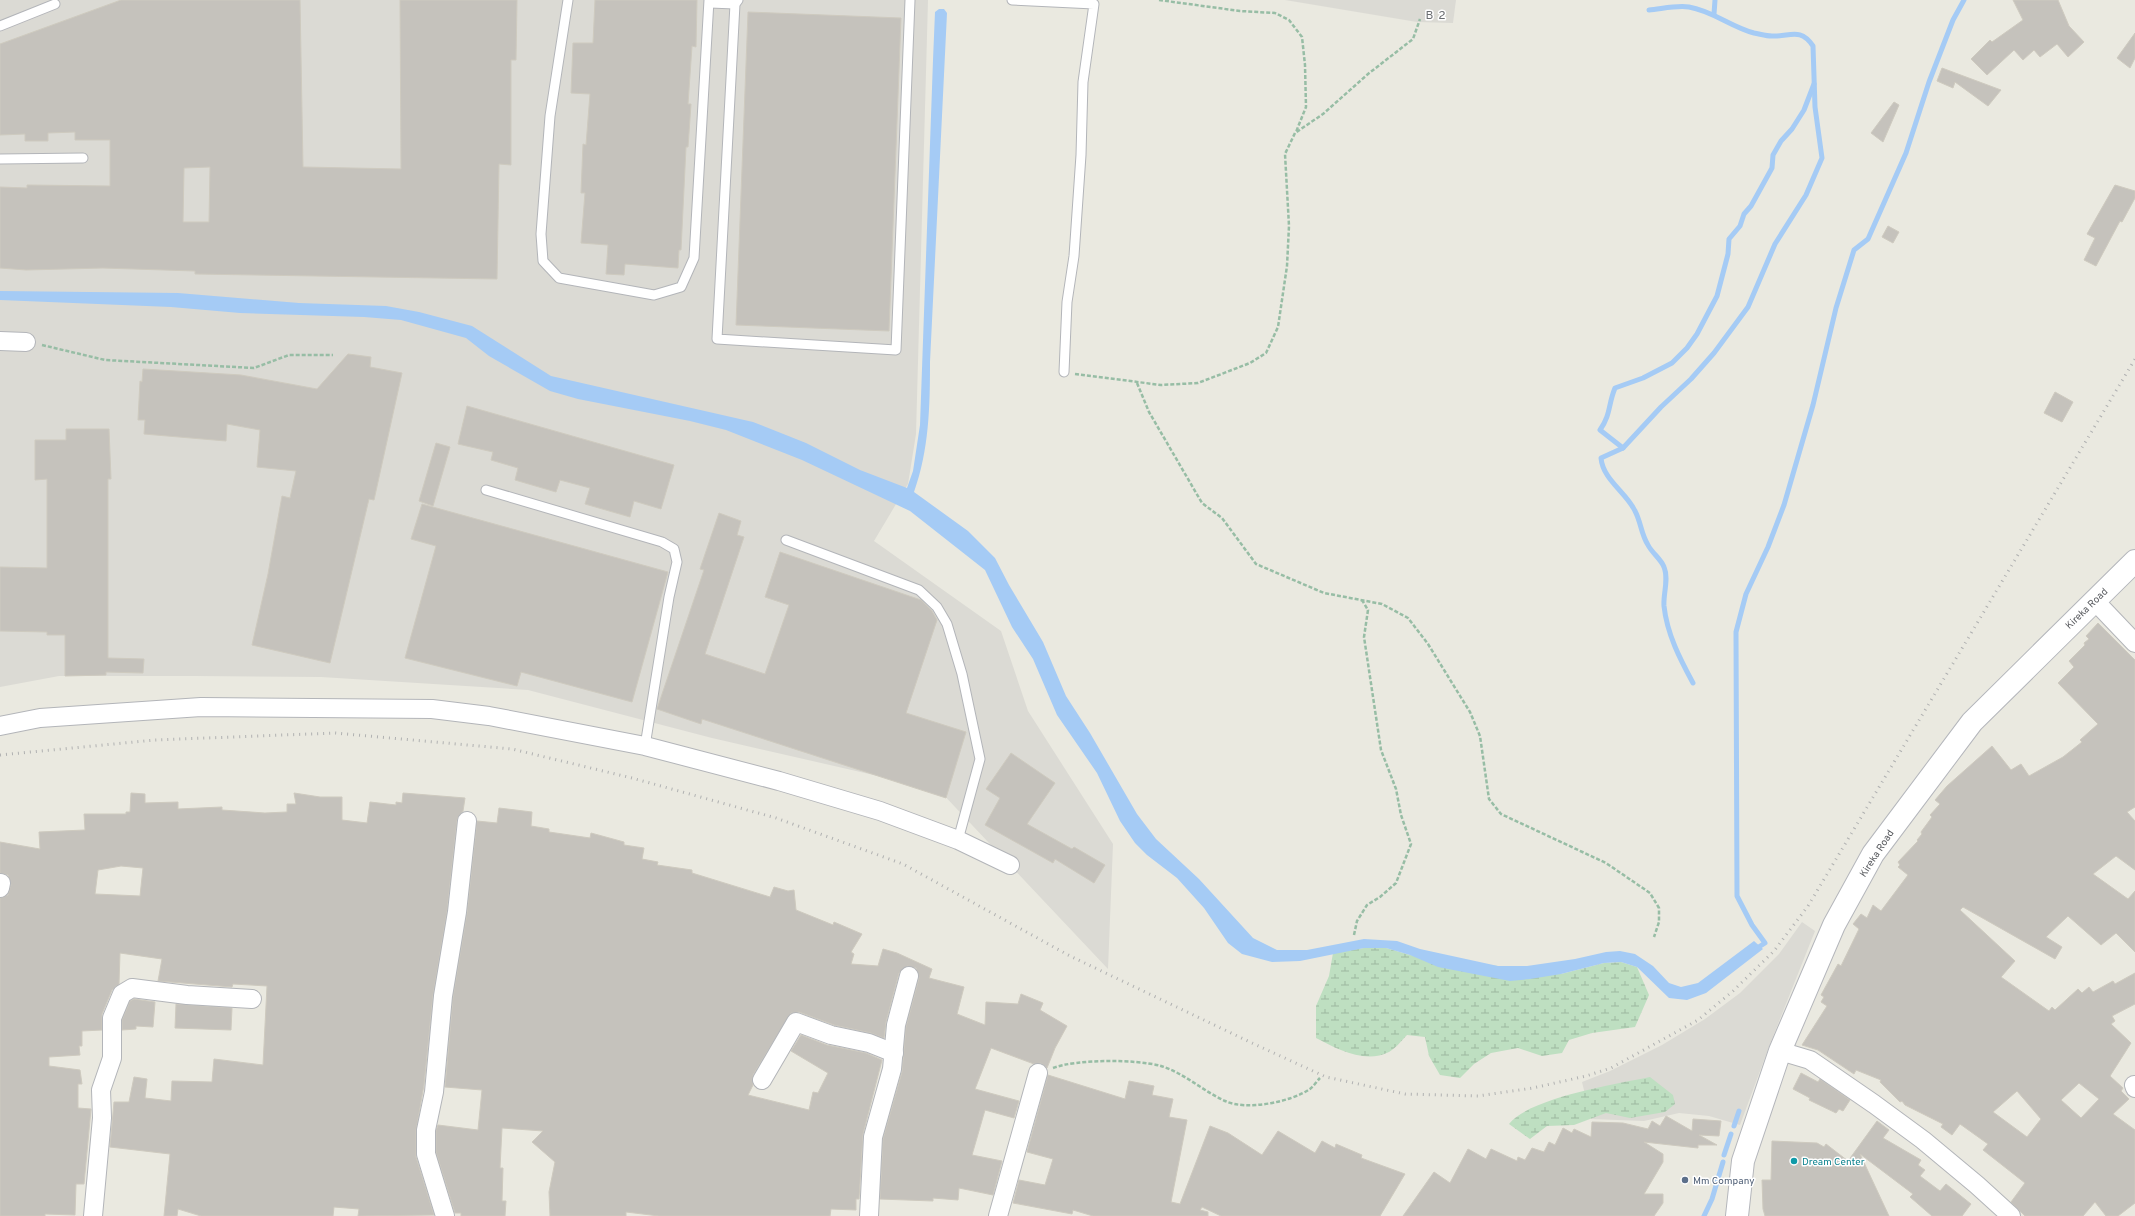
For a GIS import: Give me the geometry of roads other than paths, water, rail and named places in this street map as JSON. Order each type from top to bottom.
[{"type":"main road","name":"Kireka Road","points":[[1737,1216],[1743,1161],[1780,1051],[1834,925],[1873,854],[1972,722],[2135,561]]},
{"type":"main road","points":[[1721,1216],[1743,1161]]},
{"type":"street","points":[[0,341],[26,342]]},
{"type":"street","points":[[2094,600],[2135,644]]},
{"type":"street","points":[[0,726],[40,718],[201,707],[432,709],[489,716],[645,746],[779,781],[880,811],[958,840],[1010,865]]},
{"type":"street","points":[[445,1216],[426,1154],[426,1130],[434,1092],[443,996],[462,880],[467,821]]},
{"type":"street","points":[[870,1216],[873,1137],[892,1069],[896,1025],[909,976]]},
{"type":"street","points":[[93,1216],[102,1118],[101,1090],[112,1058],[114,1012],[122,994],[132,988],[187,995],[252,999]]},
{"type":"street","points":[[762,1080],[796,1022],[831,1035],[869,1043],[894,1053]]},
{"type":"street","points":[[1780,1051],[1810,1060],[1874,1104],[1923,1140],[1977,1184],[2011,1216]]},
{"type":"street","points":[[998,1216],[1038,1073]]},
{"type":"lane","points":[[568,0],[550,116],[541,234],[543,260],[560,278],[654,295],[682,287],[694,258],[710,2],[736,2],[718,339],[896,350],[910,0]]},
{"type":"lane","points":[[1012,0],[1094,2],[1083,82],[1081,155],[1074,256],[1067,302],[1064,372]]},
{"type":"lane","points":[[0,26],[55,4]]},
{"type":"lane","points":[[0,159],[83,158]]},
{"type":"lane","points":[[486,490],[662,542],[674,549],[677,562],[669,597],[645,746]]},
{"type":"lane","points":[[786,540],[919,590],[937,607],[947,624],[962,674],[980,759],[958,840]]},
{"type":"water","points":[[939,9],[944,9],[947,13],[930,362],[930,395],[926,444],[914,492],[968,531],[995,558],[1009,585],[1043,642],[1066,696],[1090,733],[1137,814],[1156,839],[1199,879],[1253,938],[1277,950],[1307,950],[1364,939],[1397,941],[1420,949],[1498,966],[1527,966],[1575,959],[1606,952],[1620,951],[1635,954],[1653,966],[1669,983],[1681,987],[1698,983],[1754,941],[1763,949],[1706,993],[1687,1000],[1669,998],[1637,967],[1621,962],[1604,963],[1561,974],[1510,981],[1438,967],[1410,955],[1386,948],[1364,948],[1300,961],[1272,962],[1242,954],[1228,943],[1204,908],[1177,878],[1147,855],[1135,843],[1120,821],[1097,773],[1057,715],[1033,659],[1012,627],[985,570],[910,511],[802,460],[726,430],[690,421],[578,399],[550,391],[489,356],[466,338],[401,320],[364,317],[240,313],[171,307],[0,300],[0,291],[178,293],[299,303],[386,306],[419,312],[472,326],[551,376],[753,422],[806,443],[860,470],[907,488],[913,471],[920,425],[935,12]]},
{"type":"waterway","points":[[1714,14],[1715,0]]},
{"type":"waterway","points":[[1754,950],[1765,943],[1752,925],[1737,896],[1736,632],[1746,594],[1768,547],[1784,505],[1813,405],[1836,308],[1854,250],[1868,239],[1906,153],[1929,82],[1953,20],[1964,0]]},
{"type":"waterway","points":[[1649,10],[1689,7],[1714,15],[1754,33],[1772,36],[1794,34],[1808,40],[1813,46],[1815,107],[1822,158],[1806,195],[1775,244],[1748,307],[1714,353],[1691,379],[1661,407],[1623,448],[1601,458],[1606,473],[1631,504],[1637,515],[1646,541],[1664,567],[1666,576],[1664,606],[1668,626],[1679,655],[1693,683]]},
{"type":"waterway","points":[[1623,448],[1600,430],[1608,414],[1615,388],[1643,378],[1672,363],[1687,348],[1697,334],[1717,296],[1728,254],[1729,239],[1740,226],[1744,214],[1751,206],[1772,168],[1773,155],[1781,141],[1792,129],[1804,110],[1814,84]]},
{"type":"waterway","points":[[1734,1126],[1739,1111]]},
{"type":"waterway","points":[[1724,1155],[1731,1134]]},
{"type":"waterway","points":[[1704,1216],[1712,1199],[1723,1162]]},
{"type":"railway","points":[[0,755],[155,740],[335,733],[512,749],[632,778],[776,818],[903,864],[1070,956],[1326,1077],[1405,1094],[1478,1096],[1533,1088],[1586,1076],[1611,1068],[1698,1020],[1733,991],[1774,951],[1808,906],[2135,359]]},
{"type":"place","name":"Dream Center","points":[[1794,1161]]},
{"type":"place","name":"Mm Company","points":[[1685,1180]]},
{"type":"district","name":"B 2","points":[[1436,15]]}]
